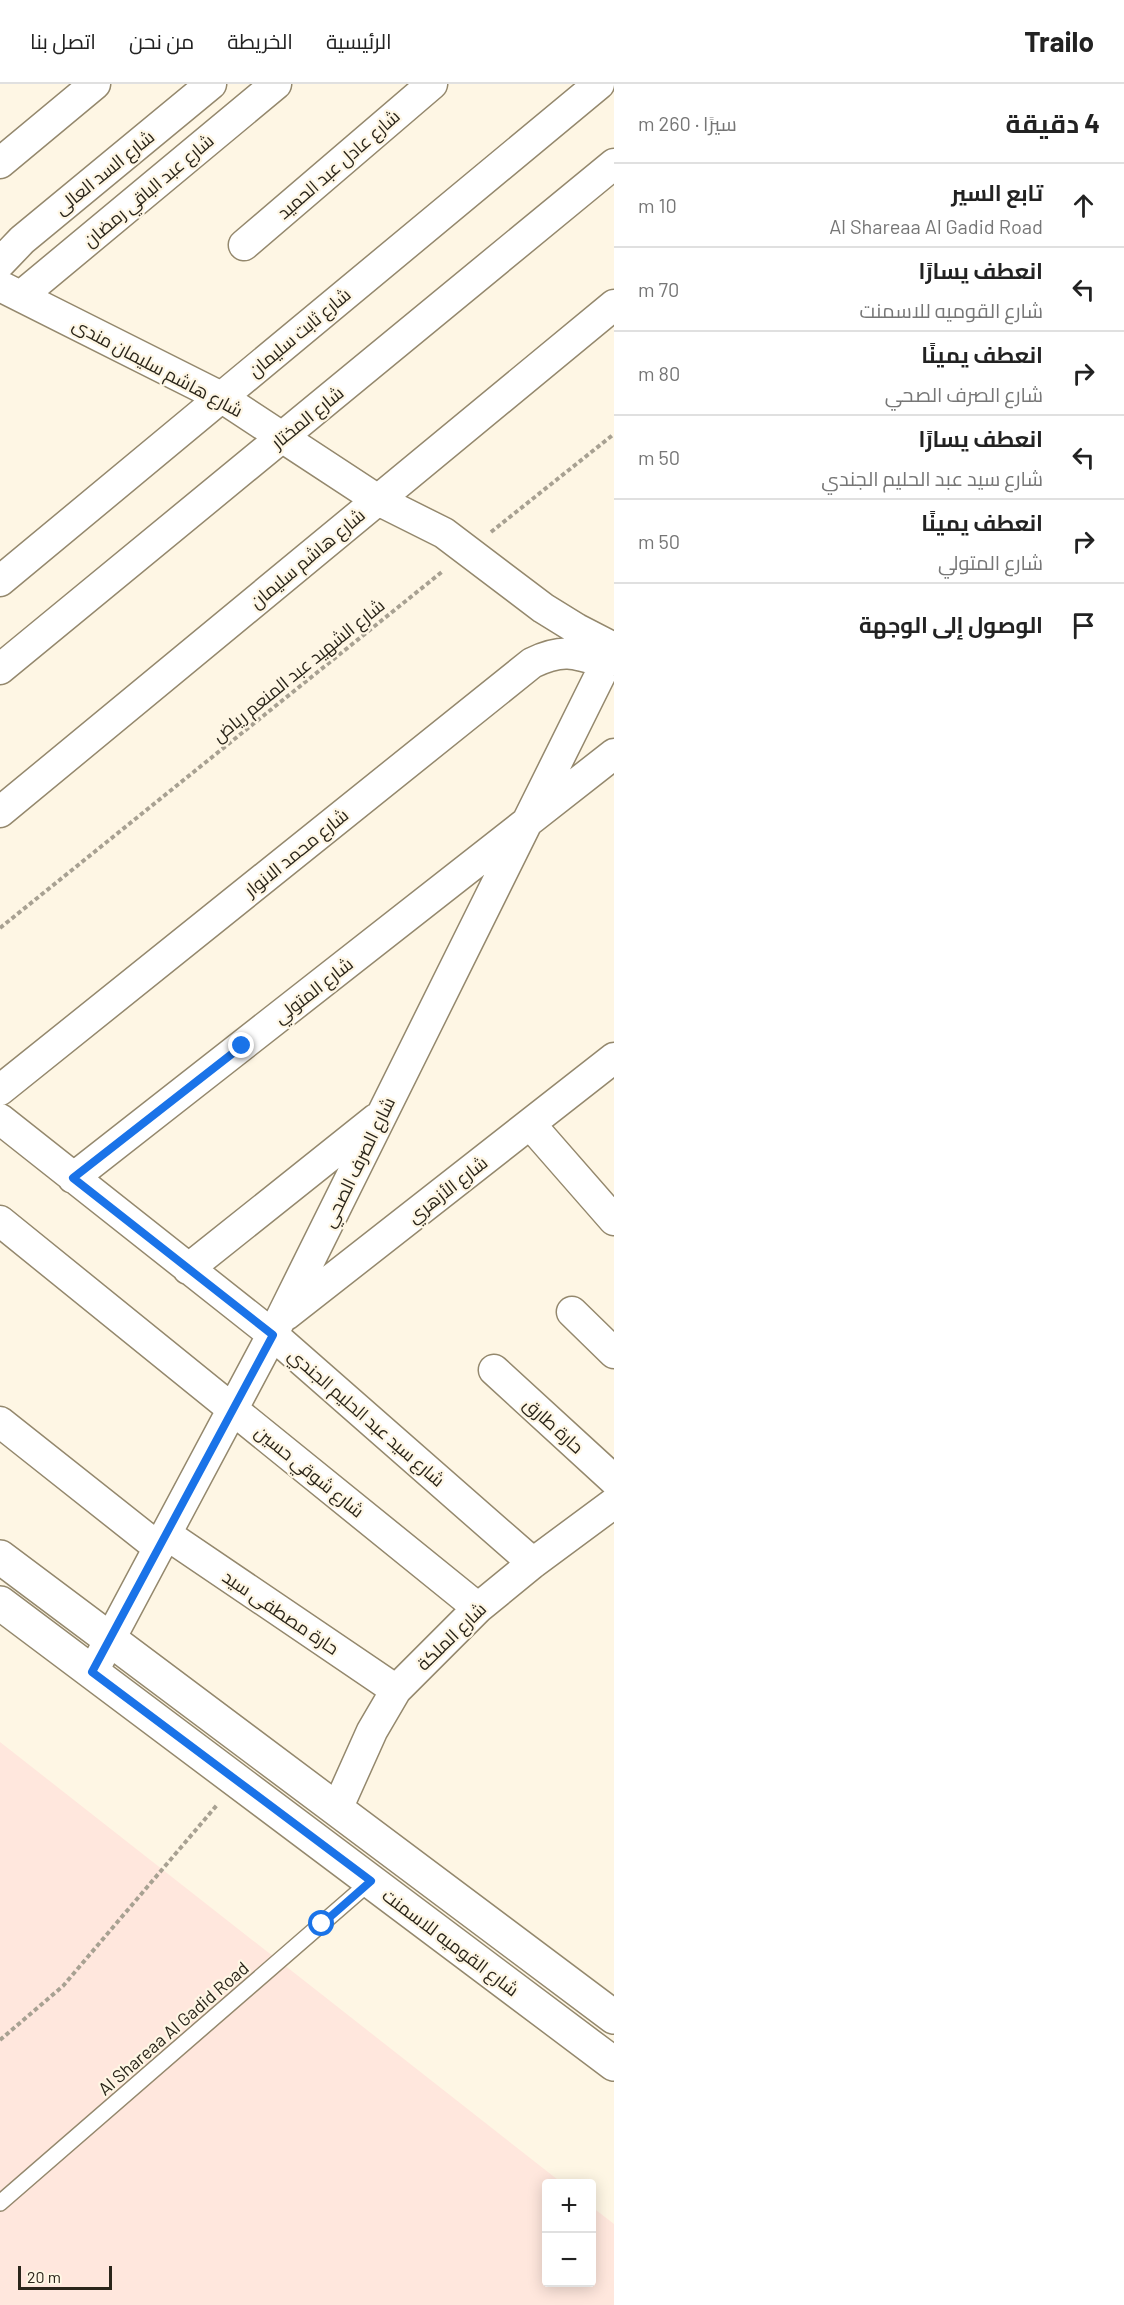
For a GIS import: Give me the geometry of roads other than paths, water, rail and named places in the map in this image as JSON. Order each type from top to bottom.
[{"type":"main road","name":"شارع القوميه للاسمنت","points":[[0,1557],[614,2017]]},
{"type":"main road","name":"شارع القوميه للاسمنت","points":[[0,1604],[614,2064]]},
{"type":"main road","points":[[371,1881],[401,1857]]},
{"type":"street","points":[[0,163],[95,84]]},
{"type":"street","name":"شارع السد العالى","points":[[0,263],[22,240],[211,84]]},
{"type":"street","name":"شارع عبد الباقي رمضان","points":[[10,291],[276,84]]},
{"type":"street","name":"شارع عادل عبد الحميد","points":[[244,245],[432,84]]},
{"type":"street","name":"شارع ثابت سليمان","points":[[0,580],[599,84]]},
{"type":"street","name":"شارع المختار","points":[[0,669],[614,164]]},
{"type":"street","name":"شارع هاشم سليمان مندى","points":[[10,291],[221,397],[284,436],[378,500],[444,533],[470,550],[543,608],[612,651]]},
{"type":"street","name":"شارع هاشم سليمان","points":[[0,812],[614,305]]},
{"type":"street","name":"شارع الصرف الصحي","points":[[92,1672],[276,1327],[612,651]]},
{"type":"street","name":"شارع محمد الانوار","points":[[0,1090],[532,663],[550,654],[612,651]]},
{"type":"street","name":"شارع المتولي","points":[[73,1178],[614,754]]},
{"type":"street","name":"شارع الأزهري","points":[[276,1327],[614,1058]]},
{"type":"street","points":[[188,1269],[382,1114]]},
{"type":"street","name":"شارع سيد عبد الحليم الجندي","points":[[0,1119],[188,1269],[276,1327],[533,1563]]},
{"type":"street","points":[[530,1124],[614,1220]]},
{"type":"street","name":"شارع شوقي حسين","points":[[0,1221],[478,1608]]},
{"type":"street","points":[[572,1312],[614,1353]]},
{"type":"street","name":"حارة طارق","points":[[494,1370],[614,1480]]},
{"type":"street","name":"حارة مصطفى سيد","points":[[0,1422],[162,1541],[396,1690]]},
{"type":"street","name":"شارع الملكة","points":[[337,1809],[372,1731],[396,1690],[478,1608],[533,1563],[614,1503]]},
{"type":"lane","name":"Al Shareaa Al Gadid Road","points":[[0,2202],[371,1881]]}]
